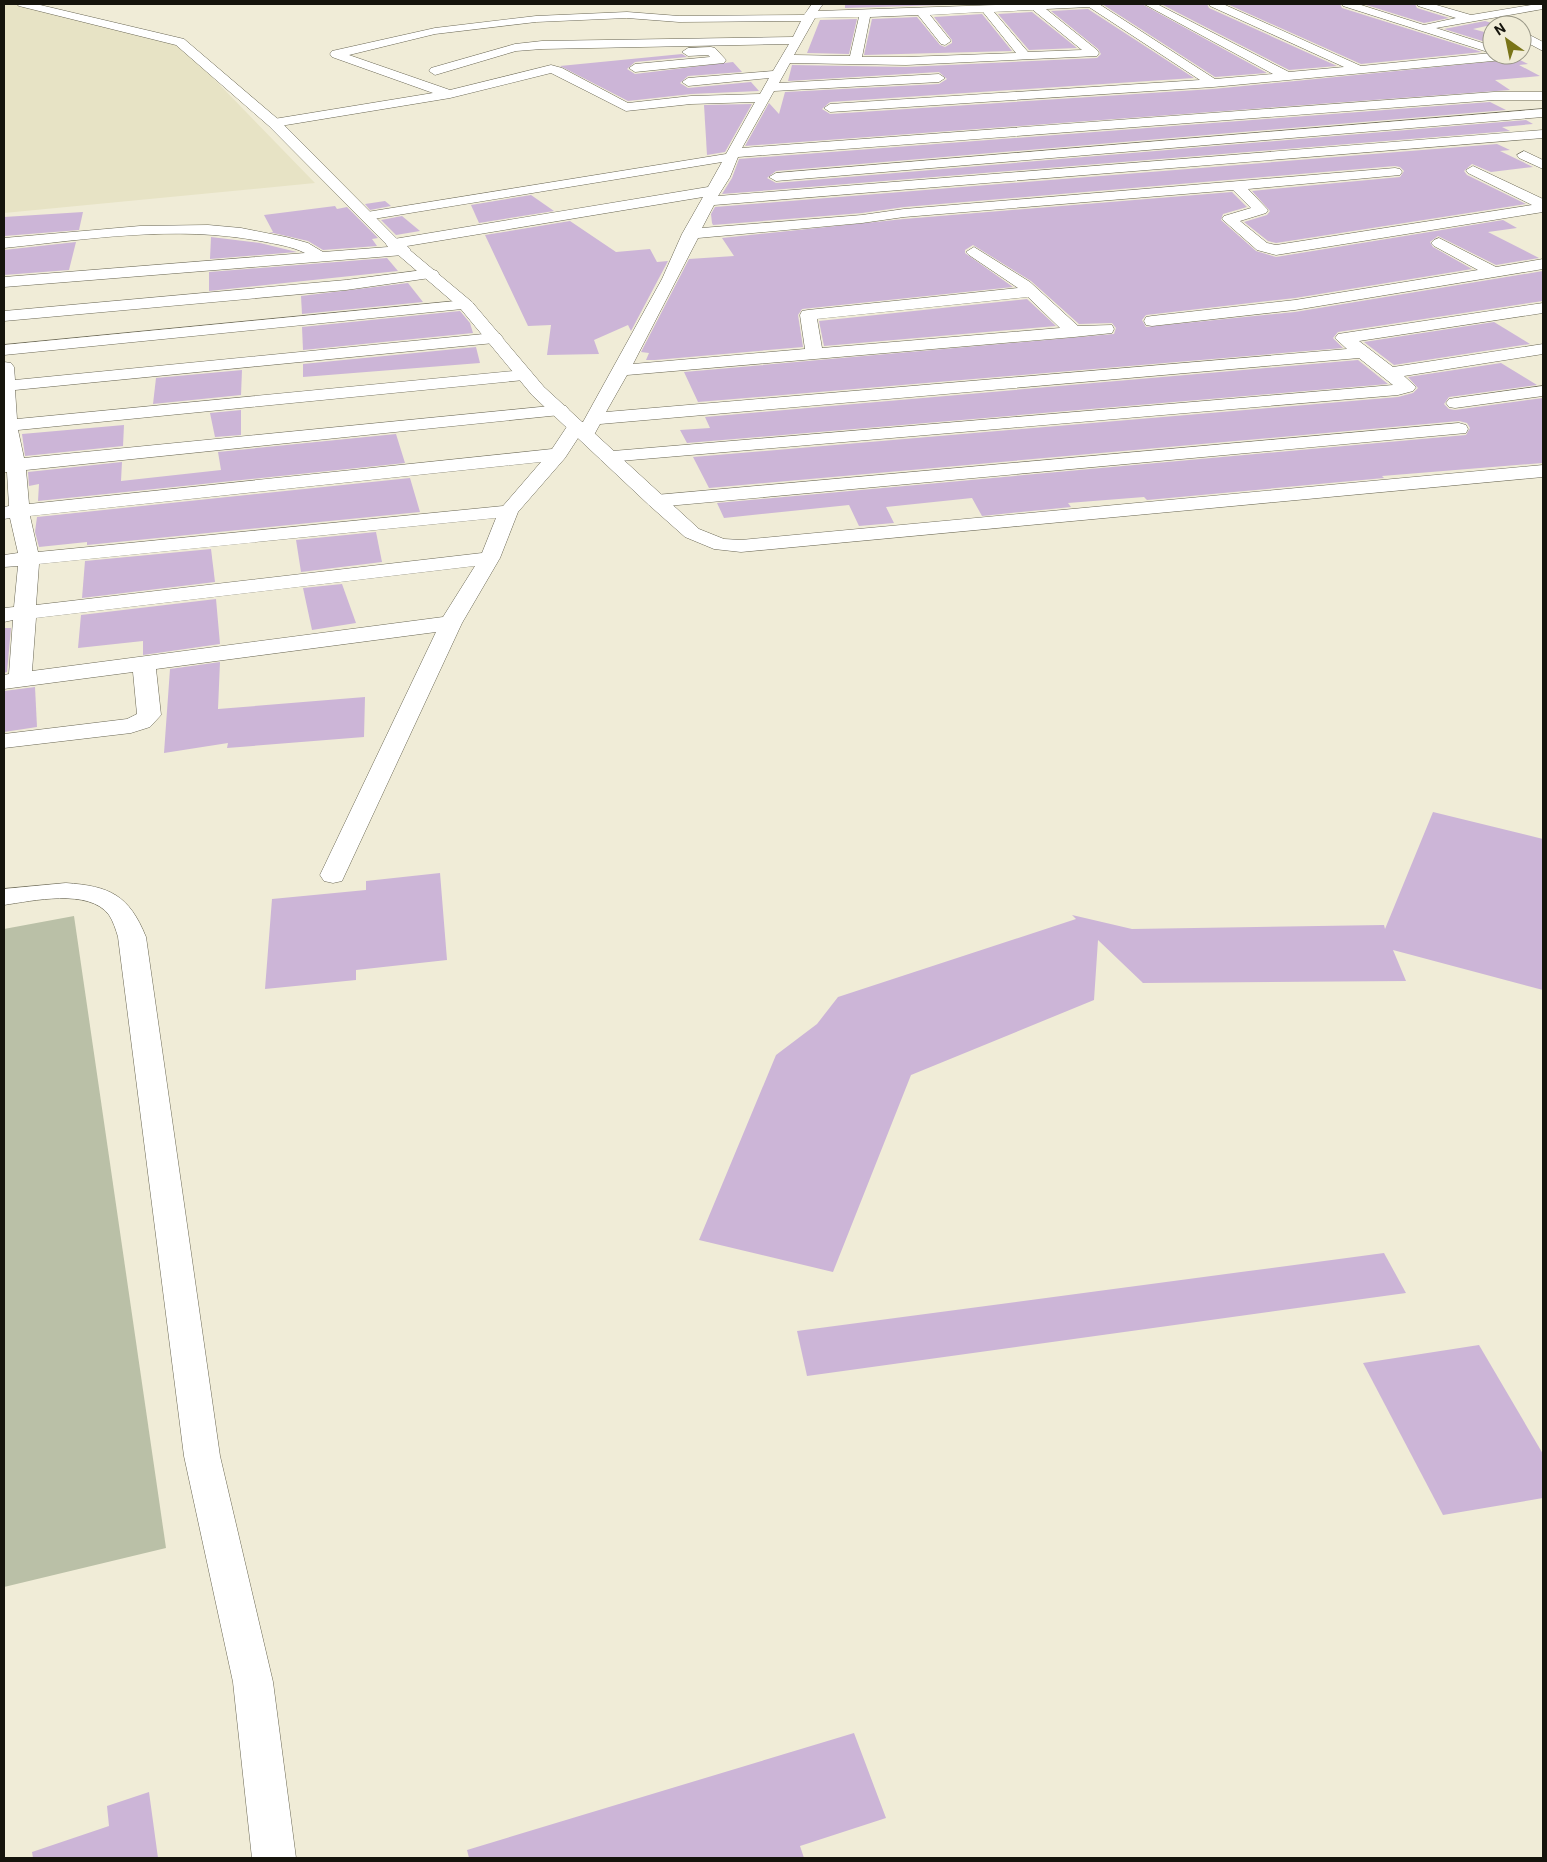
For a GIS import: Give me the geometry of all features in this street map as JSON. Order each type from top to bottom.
[{"type":"street","points":[[24,4],[180,42],[274,123],[399,247],[466,305],[524,376],[560,410],[585,427],[608,456],[656,501],[692,533],[722,545],[741,546],[1543,471]]},
{"type":"street","points":[[450,94],[335,53],[435,31],[536,20],[627,15],[679,19],[735,13],[812,12],[864,14],[1090,4],[1213,83]]},
{"type":"street","points":[[1149,4],[1287,76]]},
{"type":"street","points":[[1214,4],[1289,36],[1358,69]]},
{"type":"street","points":[[1347,4],[1482,47]]},
{"type":"street","points":[[1422,4],[1482,19]]},
{"type":"street","points":[[1490,4],[1543,20]]},
{"type":"street","points":[[1422,27],[1543,5]]},
{"type":"street","points":[[786,59],[906,61],[1026,58],[1092,54],[1036,7]]},
{"type":"street","points":[[986,9],[1026,58]]},
{"type":"street","points":[[333,875],[451,623],[490,558],[509,511],[558,454],[585,427],[670,278],[690,234],[719,189],[732,155],[812,12]]},
{"type":"street","points":[[921,12],[944,41]]},
{"type":"street","points":[[626,58],[711,51],[720,41],[735,13]]},
{"type":"street","points":[[855,60],[864,14]]},
{"type":"street","points":[[481,88],[431,70],[515,48],[542,45],[796,40]]},
{"type":"street","points":[[1532,41],[1543,47]]},
{"type":"street","points":[[364,48],[391,60]]},
{"type":"street","points":[[635,68],[720,60],[711,51]]},
{"type":"street","points":[[1065,55],[1106,105]]},
{"type":"street","points":[[830,108],[1213,83],[1482,57]]},
{"type":"street","points":[[274,123],[450,94],[553,70],[629,107],[691,100],[770,86]]},
{"type":"street","points":[[678,83],[770,86],[824,85],[950,77]]},
{"type":"street","points":[[824,85],[830,108],[843,124]]},
{"type":"street","points":[[601,94],[625,90]]},
{"type":"street","points":[[367,216],[732,155],[1138,121],[1494,96],[1543,96]]},
{"type":"street","points":[[859,144],[849,132],[1213,104]]},
{"type":"street","points":[[762,178],[1543,112]]},
{"type":"street","points":[[1138,121],[1261,210],[1229,219],[1262,248],[1276,250],[1543,207]]},
{"type":"street","points":[[4,282],[319,258],[399,247],[719,189],[1194,163],[1543,134]]},
{"type":"street","points":[[1524,155],[1543,164]]},
{"type":"street","points":[[1473,170],[1543,207]]},
{"type":"street","points":[[690,234],[862,219],[914,212],[1394,172]]},
{"type":"street","points":[[4,243],[201,228],[245,233],[288,242],[316,253],[319,258]]},
{"type":"street","points":[[1467,239],[1439,243],[1494,272]]},
{"type":"street","points":[[974,252],[1031,292],[1074,332]]},
{"type":"street","points":[[1152,321],[1304,304],[1543,264]]},
{"type":"street","points":[[4,316],[326,286],[431,274]]},
{"type":"street","points":[[815,354],[808,315],[1031,292]]},
{"type":"street","points":[[451,623],[12,681],[14,614],[29,558],[11,512],[4,350],[466,305]]},
{"type":"street","points":[[608,456],[1398,390],[1406,387],[1344,338],[1543,308]]},
{"type":"street","points":[[618,370],[1106,329]]},
{"type":"street","points":[[5,386],[494,338]]},
{"type":"street","points":[[1390,373],[1543,349]]},
{"type":"street","points":[[585,427],[1362,354]]},
{"type":"street","points":[[6,425],[524,376]]},
{"type":"street","points":[[1454,403],[1543,391]]},
{"type":"street","points":[[10,466],[560,410]]},
{"type":"street","points":[[656,501],[1458,430]]},
{"type":"street","points":[[11,512],[558,454]]},
{"type":"street","points":[[4,561],[224,541],[509,511]]},
{"type":"street","points":[[14,614],[490,558]]},
{"type":"street","points":[[4,741],[131,726],[142,722],[149,715],[144,664]]},
{"type":"street","points":[[4,897],[70,890],[104,898],[120,911],[132,937],[202,1456],[253,1682],[274,1858]]},
{"type":"shaded area","points":[[4,4],[21,4],[182,46],[315,183],[4,213]]},
{"type":"green space","points":[[74,916],[166,1548],[4,1587],[4,929]]},
{"type":"building","points":[[976,4],[845,8],[845,5]]},
{"type":"building","points":[[1102,4],[1142,4],[1267,73],[1215,77]]},
{"type":"building","points":[[1161,4],[1207,4],[1209,8],[1337,66],[1289,70]]},
{"type":"building","points":[[1227,4],[1340,4],[1342,8],[1482,52],[1361,64]]},
{"type":"building","points":[[1363,4],[1415,4],[1417,8],[1449,18],[1424,23]]},
{"type":"building","points":[[1088,9],[1194,78],[830,102],[822,109],[830,114],[1213,89],[1482,63],[1482,65],[1519,65],[1540,76],[1495,80],[1510,90],[745,146],[769,103],[779,114],[785,92],[939,84],[947,79],[939,72],[788,81],[792,65],[906,67],[1097,58],[1101,54],[1098,49],[1051,11]]},
{"type":"building","points":[[1032,12],[1077,48],[1029,50],[998,14]]},
{"type":"building","points":[[982,14],[1012,51],[864,55],[872,19],[917,17],[940,45],[945,47],[952,43],[952,40],[934,17]]},
{"type":"building","points":[[857,19],[849,54],[807,53],[820,20]]},
{"type":"building","points":[[1482,22],[1482,27],[1473,29],[1482,31],[1482,41],[1444,29]]},
{"type":"building","points":[[682,54],[687,57],[635,62],[627,69],[635,74],[733,62],[742,72],[688,76],[680,83],[688,88],[751,82],[759,91],[691,94],[628,101],[560,66]]},
{"type":"building","points":[[1490,102],[1506,110],[776,171],[767,178],[776,183],[1526,120],[1533,124],[1502,127],[1510,131],[722,194],[732,178],[739,159]]},
{"type":"building","points":[[752,104],[725,152],[707,155],[704,105]]},
{"type":"building","points":[[1497,144],[1510,150],[1500,151],[1533,167],[1491,172],[1472,164],[1464,171],[1467,175],[1526,204],[1276,243],[1268,241],[1244,222],[1267,215],[1270,211],[1252,191],[1400,177],[1404,171],[1400,167],[1395,166],[713,225],[711,214],[715,207]]},
{"type":"building","points":[[1232,192],[1247,207],[1223,214],[1221,220],[1256,251],[1276,257],[1503,220],[1517,228],[1488,232],[1539,258],[1496,265],[1438,236],[1430,242],[1433,247],[1472,269],[1295,298],[1146,315],[1142,320],[1146,327],[1295,312],[1543,271],[1543,301],[1338,332],[1333,338],[1343,348],[698,402],[684,372],[1114,334],[1116,328],[1112,323],[1079,324],[1031,281],[973,245],[965,250],[965,253],[1013,287],[802,309],[798,315],[803,347],[655,360],[646,360],[649,353],[641,352],[689,259],[734,256],[722,238],[904,219]]},
{"type":"building","points":[[531,195],[554,211],[479,223],[471,205]]},
{"type":"building","points":[[385,201],[391,206],[370,210],[365,204]]},
{"type":"building","points":[[335,206],[337,209],[347,207],[378,238],[372,239],[377,246],[323,250],[308,241],[269,232],[273,232],[264,215]]},
{"type":"building","points":[[83,212],[79,230],[4,236],[4,217]]},
{"type":"building","points":[[402,216],[420,231],[396,235],[381,220]]},
{"type":"building","points":[[570,221],[616,252],[650,249],[657,262],[668,261],[631,331],[628,325],[594,340],[599,354],[547,355],[551,325],[528,326],[485,235]]},
{"type":"building","points":[[211,237],[260,243],[297,252],[210,259]]},
{"type":"building","points":[[76,242],[69,270],[4,275],[4,250]]},
{"type":"building","points":[[387,258],[398,271],[209,291],[209,272]]},
{"type":"building","points":[[408,283],[423,302],[302,314],[301,296]]},
{"type":"building","points":[[1027,299],[1056,326],[824,346],[819,321]]},
{"type":"building","points":[[460,311],[470,323],[473,333],[303,350],[302,327]]},
{"type":"building","points":[[1494,322],[1530,344],[1394,365],[1364,342]]},
{"type":"building","points":[[476,347],[480,363],[303,377],[303,364]]},
{"type":"building","points":[[1358,360],[1388,384],[687,443],[680,430],[710,428],[705,417]]},
{"type":"building","points":[[1501,363],[1537,385],[1449,397],[1444,404],[1449,409],[1455,410],[1543,398],[1543,463],[1382,476],[1384,478],[1147,500],[1144,497],[1068,503],[1071,507],[982,516],[972,498],[886,507],[894,523],[859,526],[849,505],[724,518],[717,503],[1466,435],[1470,428],[1467,423],[1459,421],[709,488],[693,457],[1398,397],[1413,393],[1418,388],[1408,377]]},
{"type":"building","points":[[242,370],[241,395],[153,404],[156,378]]},
{"type":"building","points":[[241,410],[241,435],[215,437],[210,413]]},
{"type":"building","points":[[124,425],[123,446],[25,456],[22,434]]},
{"type":"building","points":[[396,434],[405,463],[38,501],[39,484],[29,486],[28,472],[122,462],[121,481],[221,470],[218,452]]},
{"type":"building","points":[[410,478],[420,512],[87,545],[87,542],[39,547],[35,532],[37,517]]},
{"type":"building","points":[[376,532],[382,562],[301,572],[296,540]]},
{"type":"building","points":[[211,549],[215,582],[82,598],[85,561]]},
{"type":"building","points":[[342,584],[356,623],[312,630],[303,588]]},
{"type":"building","points":[[216,599],[220,644],[143,655],[143,641],[78,648],[81,615]]},
{"type":"building","points":[[4,628],[11,628],[7,672],[4,673]]},
{"type":"building","points":[[220,662],[218,709],[365,697],[364,737],[227,748],[228,743],[164,753],[170,669]]},
{"type":"building","points":[[35,687],[37,727],[4,732],[4,691]]},
{"type":"building","points":[[1433,812],[1543,839],[1543,990],[1393,950],[1406,981],[1143,983],[1098,940],[1094,1000],[911,1075],[833,1272],[699,1240],[776,1055],[817,1024],[838,997],[1076,919],[1072,915],[1132,929],[1384,925],[1385,929]]},
{"type":"building","points":[[440,873],[447,960],[356,970],[356,980],[265,989],[272,899],[366,890],[366,881]]},
{"type":"building","points":[[1384,1253],[1406,1293],[807,1376],[797,1331]]},
{"type":"building","points":[[1479,1345],[1543,1454],[1543,1498],[1443,1515],[1363,1363]]},
{"type":"building","points":[[854,1733],[886,1818],[800,1846],[804,1858],[469,1858],[467,1850]]},
{"type":"building","points":[[149,1792],[158,1858],[33,1858],[32,1852],[109,1826],[107,1806]]}]
